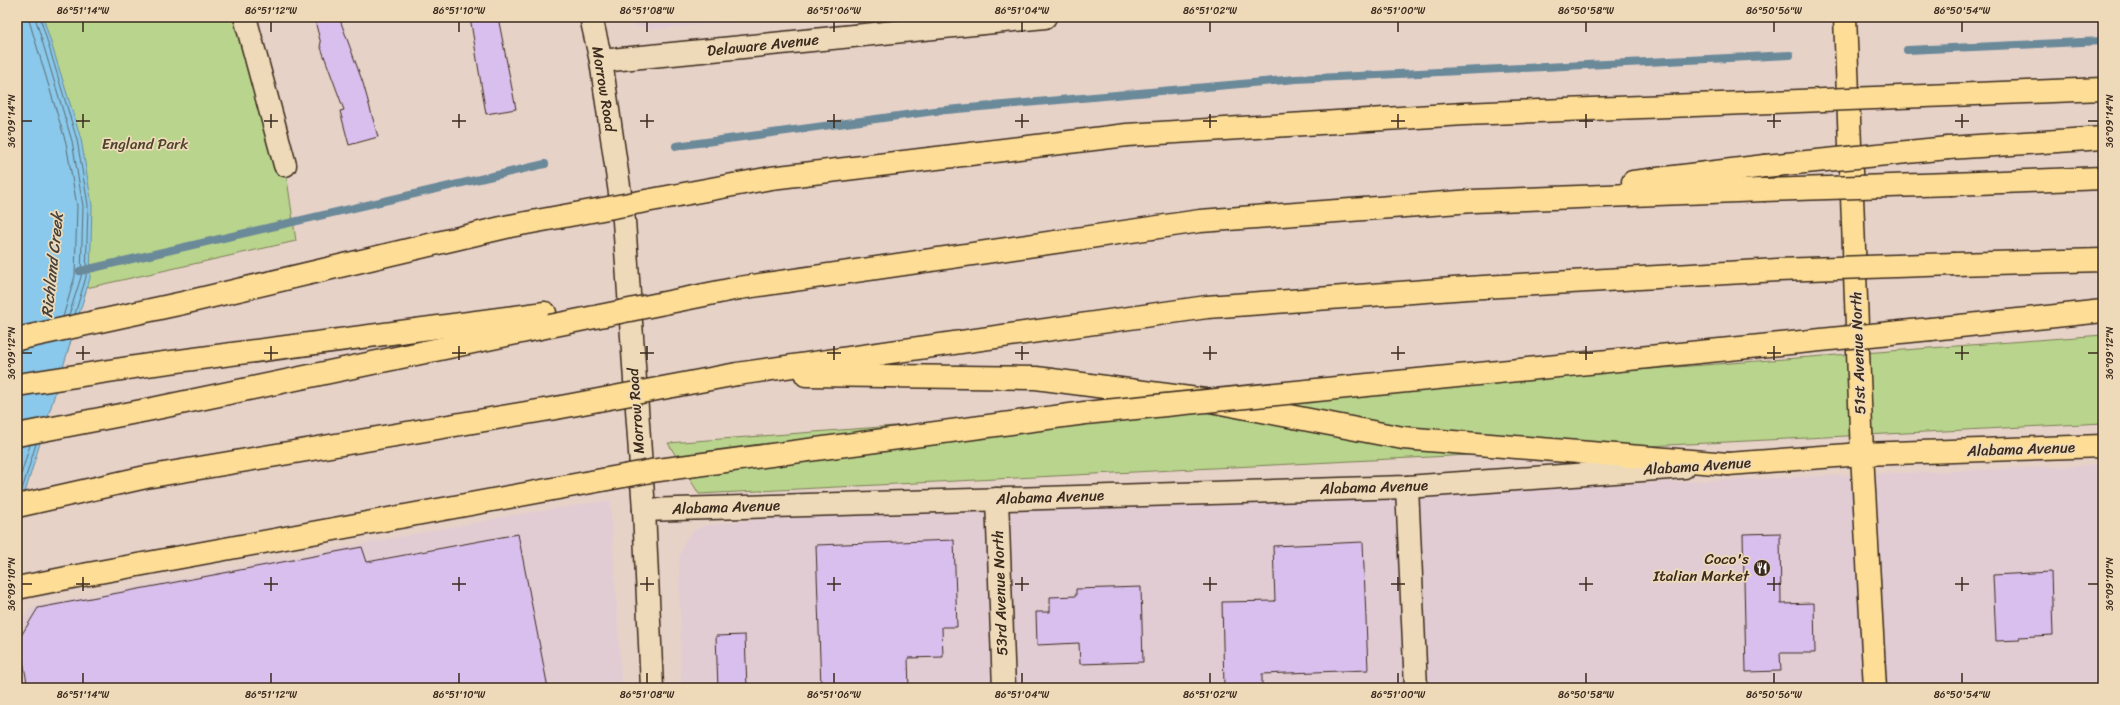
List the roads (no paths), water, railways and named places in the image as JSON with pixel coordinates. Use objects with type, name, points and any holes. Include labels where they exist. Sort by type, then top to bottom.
[{"type":"main road","name":"51st Avenue North","points":[[1845,17],[1862,454],[1875,688]]},
{"type":"main road","points":[[17,339],[183,303],[510,226],[572,214],[771,178],[1127,135],[1464,114],[2103,89]]},
{"type":"main road","points":[[1473,201],[1765,166],[1948,148],[2103,138]]},
{"type":"main road","points":[[17,384],[148,365],[550,319],[739,288],[1200,221],[1473,201],[2103,178]]},
{"type":"main road","points":[[17,506],[146,477],[556,408],[737,374],[1207,307],[1459,289],[1778,270],[2103,260]]},
{"type":"main road","points":[[17,588],[651,471],[1085,413],[2103,311]]},
{"type":"main road","points":[[17,435],[152,409],[550,319]]},
{"type":"main road","points":[[737,374],[1036,378],[1205,400],[1403,438],[1728,464]]},
{"type":"main road","name":"Alabama Avenue","points":[[1728,464],[1862,454],[2103,446]]},
{"type":"street","points":[[245,17],[285,165]]},
{"type":"street","name":"Morrow Road","points":[[590,17],[601,61],[624,220],[644,510],[652,688]]},
{"type":"street","name":"Delaware Avenue","points":[[601,61],[1045,17]]},
{"type":"street","name":"Alabama Avenue","points":[[644,510],[1407,487],[1728,464]]},
{"type":"street","points":[[1407,487],[1416,688]]},
{"type":"street","name":"53rd Avenue North","points":[[997,499],[1004,688]]},
{"type":"water","name":"Richland Creek","points":[[17,17],[43,17],[81,139],[92,205],[90,278],[17,519]]},
{"type":"waterway","points":[[1907,50],[2103,41]]},
{"type":"waterway","points":[[676,146],[935,111],[1296,79],[1790,55]]},
{"type":"waterway","points":[[80,271],[545,164]]},
{"type":"place","name":"Coco's Italian Market","points":[[1762,568]]},
{"type":"park label","name":"England Park","points":[[145,144]]}]
